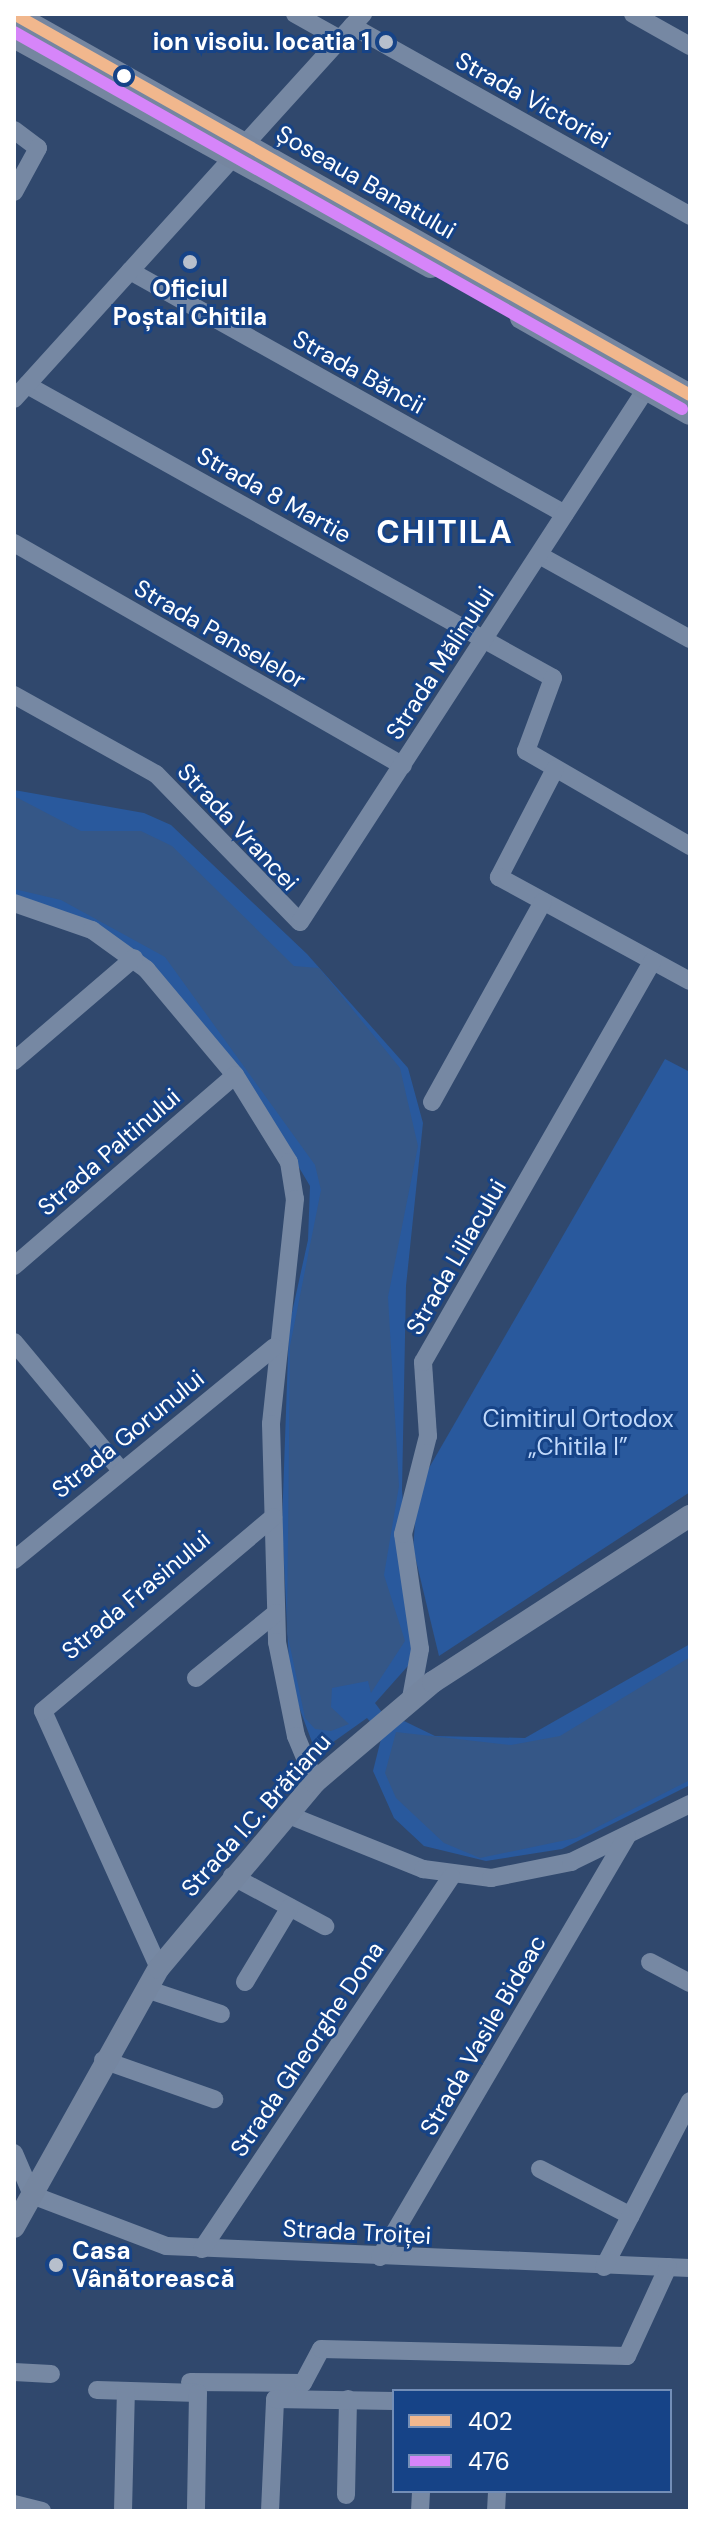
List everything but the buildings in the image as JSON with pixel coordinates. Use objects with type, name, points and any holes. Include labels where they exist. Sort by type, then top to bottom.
[{"type":"main road","name":"Șoseaua Banatului","points":[[14,14],[690,414]]},
{"type":"main road","name":"Șoseaua Banatului","points":[[14,37],[240,150],[690,395]]},
{"type":"main road","name":"Strada I.C. Brătianu","points":[[14,2227],[103,2060],[159,1968],[232,1876],[315,1782],[411,1698],[690,1516]]},
{"type":"street","name":"Strada Victoriei","points":[[295,14],[351,26],[690,216]]},
{"type":"street","points":[[633,14],[690,46]]},
{"type":"street","points":[[14,399],[351,26]]},
{"type":"street","points":[[14,130],[38,148],[14,192]]},
{"type":"street","name":"Strada Băncii","points":[[130,271],[565,514]]},
{"type":"street","name":"Strada 8 Martie","points":[[27,385],[484,639],[556,683],[524,745],[555,769],[690,846]]},
{"type":"street","name":"Strada Mălinului","points":[[300,922],[646,389]]},
{"type":"street","name":"Strada Panselelor","points":[[14,543],[403,766]]},
{"type":"street","points":[[539,555],[690,639]]},
{"type":"street","name":"Strada Vrancei","points":[[14,695],[156,774],[300,922]]},
{"type":"street","points":[[555,769],[499,872],[543,902],[690,981]]},
{"type":"street","points":[[432,1102],[543,902]]},
{"type":"street","points":[[14,903],[92,930],[134,958],[235,1075],[294,1178],[274,1347],[276,1613],[283,1687],[315,1782]]},
{"type":"street","points":[[14,1061],[134,958]]},
{"type":"street","name":"Strada Liliacului","points":[[411,1698],[420,1649],[403,1534],[428,1436],[423,1362],[653,961]]},
{"type":"street","name":"Strada Paltinului","points":[[14,1266],[235,1075]]},
{"type":"street","points":[[14,1342],[120,1469]]},
{"type":"street","name":"Strada Gorunului","points":[[14,1560],[120,1469],[274,1347]]},
{"type":"street","name":"Strada Frasinului","points":[[159,1968],[43,1718],[52,1697],[273,1517]]},
{"type":"street","points":[[196,1678],[276,1613]]},
{"type":"street","points":[[286,1814],[376,1854],[451,1877],[526,1875],[627,1836],[690,1804]]},
{"type":"street","name":"Strada Vasile Bideac","points":[[380,2257],[627,1836]]},
{"type":"street","points":[[232,1876],[325,1926]]},
{"type":"street","name":"Strada Gheorghe Dona","points":[[202,2249],[451,1877]]},
{"type":"street","points":[[245,1982],[290,1907]]},
{"type":"street","points":[[650,1962],[690,1983]]},
{"type":"street","points":[[146,1989],[221,2014]]},
{"type":"street","points":[[103,2060],[214,2099]]},
{"type":"street","points":[[604,2267],[690,2101]]},
{"type":"street","points":[[14,2153],[32,2195]]},
{"type":"street","points":[[540,2169],[631,2216]]},
{"type":"street","name":"Strada Troiței","points":[[32,2195],[133,2236],[202,2249],[690,2268]]},
{"type":"street","points":[[190,2382],[303,2383],[321,2349],[627,2356],[668,2267]]},
{"type":"street","points":[[14,2372],[51,2374]]},
{"type":"street","points":[[97,2390],[198,2393],[196,2511]]},
{"type":"street","points":[[123,2511],[126,2391]]},
{"type":"street","points":[[270,2511],[275,2399],[392,2401]]},
{"type":"street","points":[[346,2495],[348,2399]]},
{"type":"street","points":[[14,2504],[42,2511]]},
{"type":"green space","points":[[14,790],[144,813],[171,825],[307,954],[408,1068],[423,1123],[406,1286],[402,1490],[415,1658],[375,1703],[393,1727],[404,1721],[435,1736],[525,1738],[690,1644],[690,1785],[562,1849],[486,1861],[424,1846],[394,1818],[373,1771],[382,1735],[367,1718],[329,1745],[312,1742],[290,1683],[282,1524],[289,1326],[308,1240],[310,1186],[250,1085],[157,970],[65,913],[14,906]]},
{"type":"green space","name":"Cimitirul Ortodox „Chitila I”","points":[[665,1059],[690,1072],[690,1492],[439,1656],[413,1548],[418,1487]]},
{"type":"shaded area","points":[[14,796],[81,831],[141,831],[172,846],[294,966],[319,968],[400,1068],[418,1146],[388,1297],[399,1486],[384,1575],[405,1641],[371,1693],[368,1681],[332,1688],[331,1707],[349,1724],[331,1731],[315,1729],[305,1718],[287,1632],[290,1346],[321,1190],[315,1165],[165,957],[61,900],[14,889]]},
{"type":"shaded area","points":[[690,1657],[690,1780],[576,1838],[480,1858],[444,1843],[396,1798],[385,1773],[396,1732],[511,1745],[560,1736]]},
{"type":"transit line","name":"402","points":[[14,14],[690,395]]},
{"type":"transit line","name":"476","points":[[14,32],[682,409]]},
{"type":"place","name":"ion visoiu. locatia 1","points":[[386,42]]},
{"type":"place","name":"Oficiul Poștal Chitila","points":[[190,262]]},
{"type":"place","name":"Casa Vânătorească","points":[[56,2265]]},
{"type":"district","name":"CHITILA","points":[[445,532]]}]
